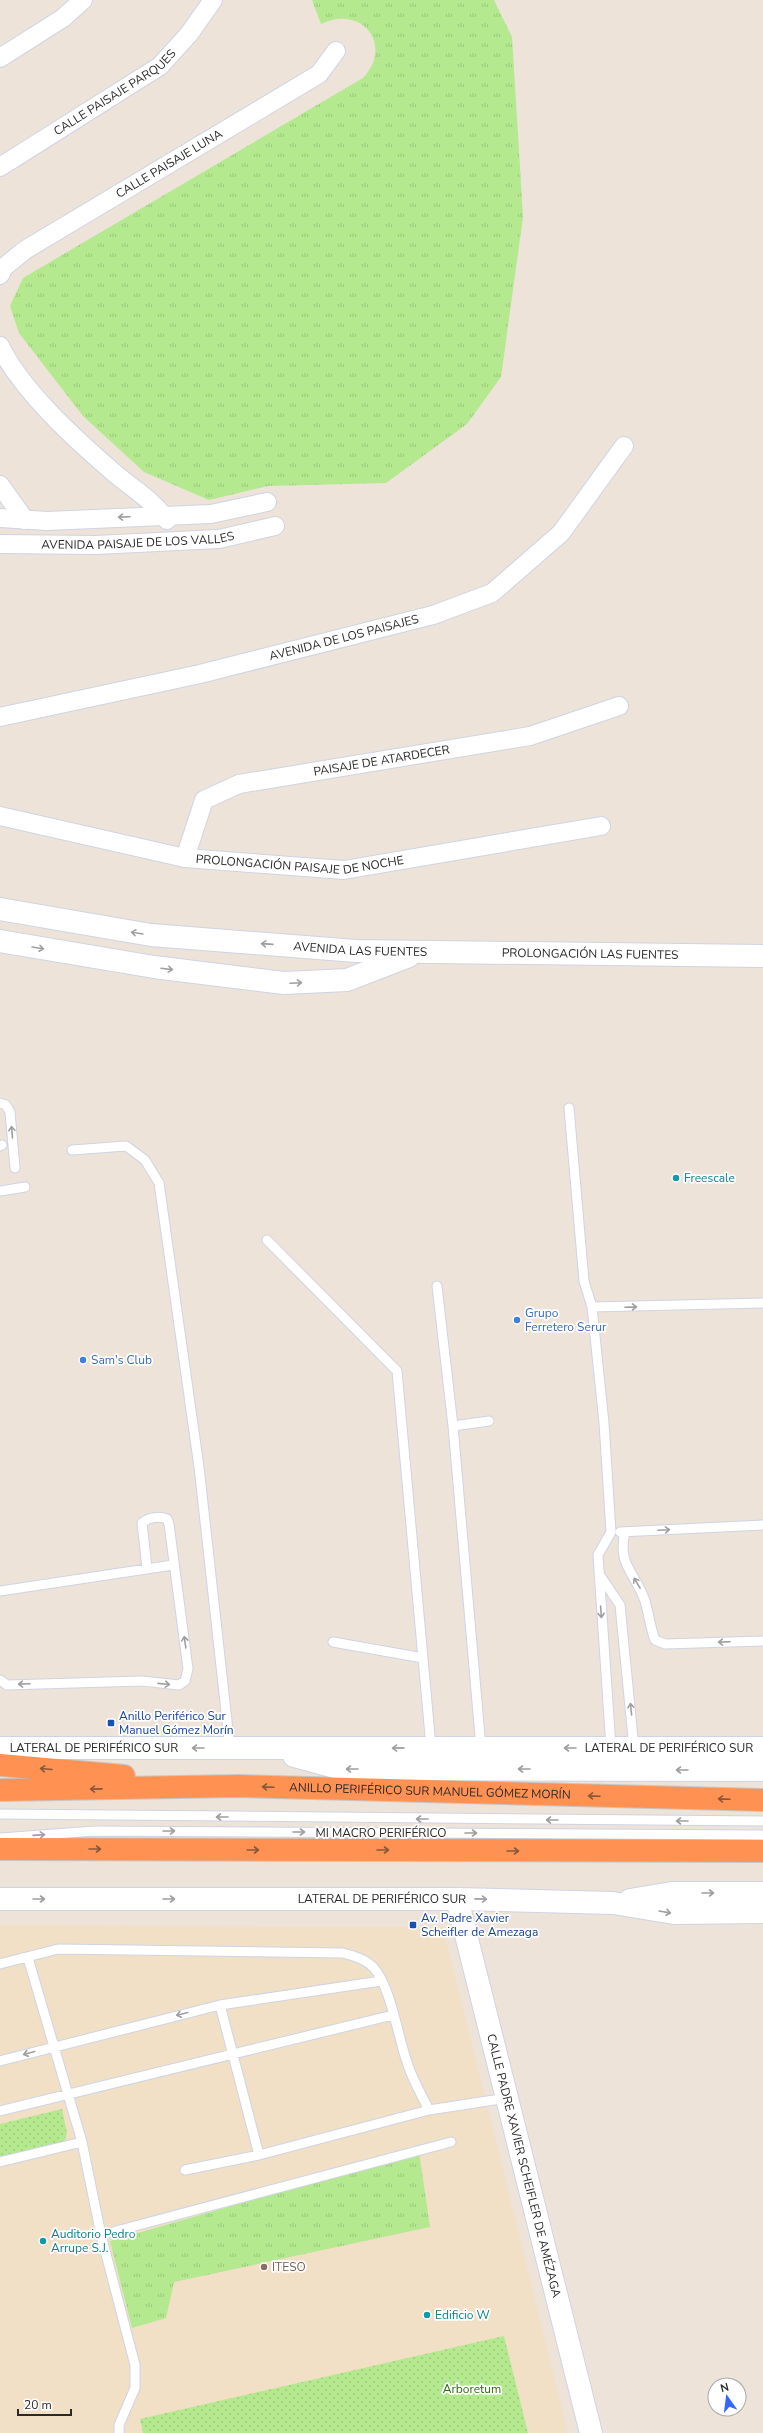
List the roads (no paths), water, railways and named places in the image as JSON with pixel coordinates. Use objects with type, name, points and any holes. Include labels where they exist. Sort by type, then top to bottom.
[{"type":"highway","points":[[0,1765],[238,1786]]},
{"type":"highway","name":"ANILLO PERIFÉRICO SUR MANUEL GÓMEZ MORÍN","points":[[0,1790],[238,1786],[763,1800]]},
{"type":"highway","points":[[0,1849],[763,1851]]},
{"type":"street","points":[[4,52],[63,18],[83,0]]},
{"type":"street","name":"CALLE PAISAJE PARQUES","points":[[0,168],[160,66],[189,34],[213,0]]},
{"type":"street","name":"CALLE PAISAJE LUNA","points":[[0,275],[3,268],[25,250],[319,74],[336,50]]},
{"type":"street","points":[[0,346],[29,390],[77,438],[163,516],[180,541]]},
{"type":"street","name":"AVENIDA DE LOS PAISAJES","points":[[0,717],[200,674],[433,616],[492,593],[561,533],[624,446]]},
{"type":"street","points":[[0,485],[25,520]]},
{"type":"street","name":"AVENIDA PAISAJE DE LOS VALLES","points":[[0,518],[25,520],[211,514],[267,502]]},
{"type":"street","name":"AVENIDA PAISAJE DE LOS VALLES","points":[[0,544],[89,545],[219,540],[275,526]]},
{"type":"street","name":"PAISAJE DE ATARDECER","points":[[186,858],[204,800],[239,784],[530,736],[619,706]]},
{"type":"street","name":"PROLONGACIÓN PAISAJE DE NOCHE","points":[[0,816],[186,858],[344,870],[601,826]]},
{"type":"street","name":"AVENIDA LAS FUENTES","points":[[0,909],[151,935],[356,951],[418,952]]},
{"type":"street","name":"AVENIDA LAS FUENTES","points":[[0,941],[154,967],[284,983],[347,980],[418,952]]},
{"type":"street","name":"PROLONGACIÓN LAS FUENTES","points":[[418,952],[763,956]]},
{"type":"street","name":"LATERAL DE PERIFÉRICO SUR","points":[[0,1748],[763,1748]]},
{"type":"street","points":[[266,1749],[342,1769],[763,1770]]},
{"type":"street","points":[[613,1903],[672,1893],[763,1893]]},
{"type":"street","name":"LATERAL DE PERIFÉRICO SUR","points":[[0,1899],[457,1899],[613,1903],[674,1913],[763,1912]]},
{"type":"street","name":"CALLE PADRE XAVIER SCHEIFLER DE AMÉZAGA","points":[[457,1899],[591,2433]]},
{"type":"lane","points":[[0,1103],[6,1105],[10,1112],[15,1168]]},
{"type":"lane","points":[[569,1108],[584,1281],[592,1307],[604,1423],[611,1532],[598,1555],[598,1573],[611,1748]]},
{"type":"lane","points":[[72,1150],[126,1146],[145,1160],[159,1183],[199,1467],[230,1748]]},
{"type":"lane","points":[[0,1191],[25,1187]]},
{"type":"lane","points":[[267,1240],[397,1371],[431,1747]]},
{"type":"lane","points":[[437,1286],[453,1426],[481,1749]]},
{"type":"lane","points":[[592,1307],[763,1303]]},
{"type":"lane","points":[[453,1426],[489,1421]]},
{"type":"lane","points":[[0,1680],[7,1685],[142,1681],[179,1685],[185,1681],[188,1669],[169,1524],[167,1519],[161,1517],[146,1519],[142,1523],[147,1568]]},
{"type":"lane","points":[[611,1532],[763,1525]]},
{"type":"lane","points":[[625,1532],[621,1546],[622,1555],[628,1569],[639,1586],[655,1640],[664,1644],[763,1641]]},
{"type":"lane","points":[[0,1591],[174,1565]]},
{"type":"lane","points":[[598,1573],[620,1605],[634,1748]]},
{"type":"lane","points":[[333,1642],[423,1658]]},
{"type":"lane","name":"MI MACRO PERIFÉRICO","points":[[0,1814],[763,1821]]},
{"type":"lane","name":"MI MACRO PERIFÉRICO","points":[[0,1838],[95,1831],[763,1835]]},
{"type":"lane","points":[[0,1964],[28,1958],[58,1949],[343,1953],[359,1957],[374,1967],[382,1981],[407,2063],[429,2110]]},
{"type":"lane","points":[[28,1958],[82,2142],[101,2235],[135,2365],[135,2388],[119,2426],[118,2433]]},
{"type":"lane","points":[[0,2061],[220,2005],[382,1981]]},
{"type":"lane","points":[[220,2005],[259,2154]]},
{"type":"lane","points":[[0,2111],[393,2015]]},
{"type":"lane","points":[[186,2170],[259,2154],[429,2110],[507,2098]]},
{"type":"lane","points":[[0,2162],[82,2142]]},
{"type":"lane","points":[[101,2235],[451,2142]]},
{"type":"place","name":"Freescale","points":[[676,1178]]},
{"type":"place","name":"Grupo Ferretero Serur","points":[[517,1320]]},
{"type":"place","name":"Sam's Club","points":[[83,1360]]},
{"type":"place","name":"Anillo Periférico Sur Manuel Gómez Morín","points":[[111,1723]]},
{"type":"place","name":"Av. Padre Xavier Scheifler de Amezaga","points":[[413,1925]]},
{"type":"place","name":"Auditorio Pedro Arrupe S.J.","points":[[43,2241]]},
{"type":"place","name":"ITESO","points":[[264,2267]]},
{"type":"place","name":"Edificio W","points":[[427,2315]]},
{"type":"park label","name":"Arboretum","points":[[472,2389]]}]
